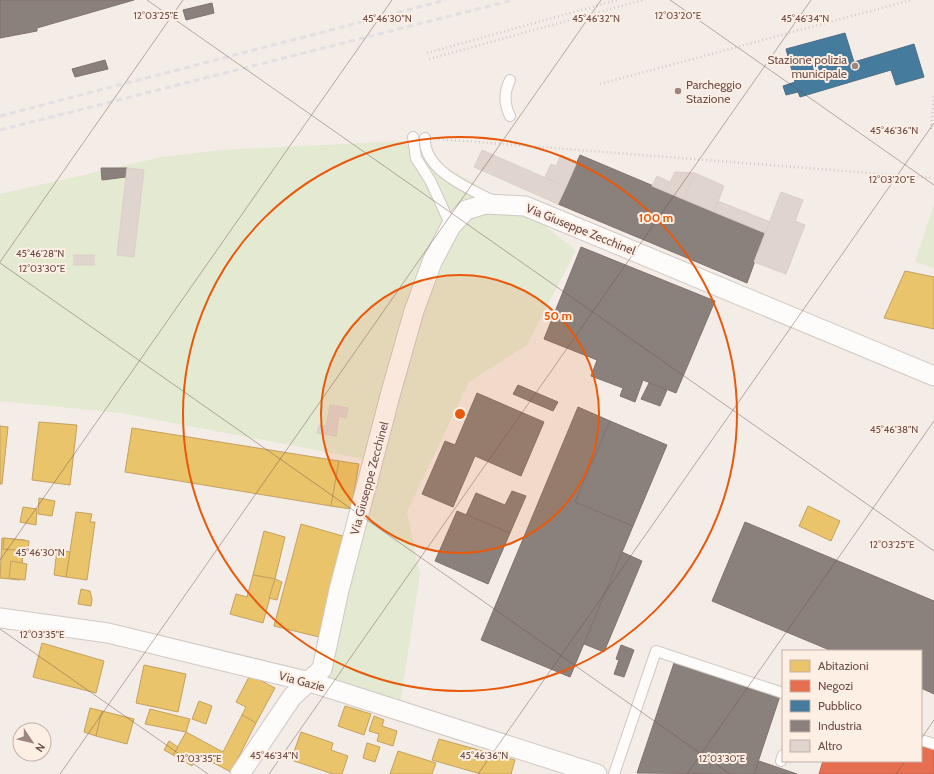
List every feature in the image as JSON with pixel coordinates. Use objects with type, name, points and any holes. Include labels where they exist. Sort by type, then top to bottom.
[{"type":"street","name":"Via Giuseppe Zecchinel","points":[[240,774],[292,697],[310,682],[322,669],[339,590],[414,311],[432,262],[451,226],[466,210],[486,204],[525,206],[934,376]]},
{"type":"street","name":"Via Gazie","points":[[0,618],[108,633],[310,682],[597,774]]},
{"type":"lane","points":[[510,80],[506,87],[504,106],[510,116]]},
{"type":"lane","points":[[413,137],[416,158],[431,182],[451,226]]},
{"type":"lane","points":[[425,138],[424,147],[441,170],[456,182],[499,204]]},
{"type":"lane","points":[[614,774],[656,651],[782,693]]},
{"type":"lane","points":[[922,740],[934,744]]},
{"type":"path","points":[[427,53],[617,0]]},
{"type":"path","points":[[429,59],[642,0]]},
{"type":"path","points":[[600,84],[911,0]]},
{"type":"path","points":[[931,130],[934,95]]},
{"type":"path","points":[[425,138],[934,178]]},
{"type":"green space","points":[[402,141],[544,225],[576,250],[527,345],[469,382],[407,512],[420,574],[400,704],[319,678],[379,462],[121,413],[0,401],[0,194],[162,157],[222,150]]},
{"type":"green space","points":[[934,204],[934,268],[915,262]]},
{"type":"building: Abitazioni","points":[[905,271],[934,277],[934,329],[884,318]]},
{"type":"building: Abitazioni","points":[[39,422],[77,425],[70,485],[32,480]]},
{"type":"building: Abitazioni","points":[[0,426],[8,427],[2,484],[0,484]]},
{"type":"building: Abitazioni","points":[[132,428],[339,461],[331,506],[125,472]]},
{"type":"building: Abitazioni","points":[[339,461],[359,464],[351,509],[331,506]]},
{"type":"building: Abitazioni","points":[[39,498],[55,501],[52,516],[38,514]]},
{"type":"building: Abitazioni","points":[[808,506],[840,521],[831,541],[799,526]]},
{"type":"building: Abitazioni","points":[[23,507],[37,509],[36,525],[20,522]]},
{"type":"building: Abitazioni","points":[[76,512],[92,514],[90,522],[95,522],[87,580],[66,577]]},
{"type":"building: Abitazioni","points":[[301,524],[346,537],[319,637],[274,626]]},
{"type":"building: Abitazioni","points":[[264,531],[285,537],[275,579],[253,575]]},
{"type":"building: Abitazioni","points":[[2,538],[25,540],[20,580],[0,578]]},
{"type":"building: Abitazioni","points":[[4,538],[29,541],[28,551],[3,549]]},
{"type":"building: Abitazioni","points":[[57,550],[70,552],[66,577],[54,575]]},
{"type":"building: Abitazioni","points":[[11,561],[27,564],[25,580],[9,578]]},
{"type":"building: Abitazioni","points":[[253,575],[275,579],[263,623],[230,614],[236,594],[247,597]]},
{"type":"building: Abitazioni","points":[[275,579],[282,582],[277,600],[269,598]]},
{"type":"building: Abitazioni","points":[[81,589],[90,591],[92,599],[91,606],[78,604]]},
{"type":"building: Abitazioni","points":[[42,643],[104,661],[96,693],[33,677]]},
{"type":"building: Abitazioni","points":[[144,665],[186,674],[178,712],[136,703]]},
{"type":"building: Abitazioni","points":[[250,675],[275,688],[256,723],[242,715],[246,707],[236,702]]},
{"type":"building: Abitazioni","points":[[199,701],[212,706],[206,724],[192,719]]},
{"type":"building: Abitazioni","points":[[345,706],[371,714],[364,735],[338,726]]},
{"type":"building: Abitazioni","points":[[90,708],[102,711],[96,736],[84,732]]},
{"type":"building: Abitazioni","points":[[150,709],[190,719],[186,732],[145,724]]},
{"type":"building: Abitazioni","points":[[102,711],[134,719],[127,744],[96,736]]},
{"type":"building: Abitazioni","points":[[242,715],[256,723],[231,772],[198,755],[192,766],[173,755],[186,732],[223,752]]},
{"type":"building: Abitazioni","points":[[374,716],[384,720],[382,726],[397,731],[393,746],[377,741],[379,734],[369,731]]},
{"type":"building: Abitazioni","points":[[301,732],[333,743],[331,750],[348,756],[342,774],[333,774],[291,760]]},
{"type":"building: Abitazioni","points":[[439,739],[515,760],[511,774],[481,774],[432,760]]},
{"type":"building: Abitazioni","points":[[169,741],[178,747],[173,755],[164,750]]},
{"type":"building: Abitazioni","points":[[367,743],[380,747],[375,762],[363,758]]},
{"type":"building: Abitazioni","points":[[398,751],[436,763],[432,774],[390,774]]},
{"type":"building: Negozi","points":[[922,744],[934,749],[934,774],[819,774],[823,762],[922,762]]},
{"type":"building: Pubblico","name":"Stazione polizia municipale","points":[[845,33],[854,62],[914,44],[924,77],[896,85],[891,70],[800,97],[798,92],[786,95],[783,86],[795,82],[786,49]]},
{"type":"building: Industria","points":[[0,0],[134,0],[37,28],[37,31],[0,38]]},
{"type":"building: Industria","points":[[212,3],[214,13],[186,20],[183,10]]},
{"type":"building: Industria","points":[[105,60],[108,69],[75,77],[72,69]]},
{"type":"building: Industria","points":[[580,155],[765,233],[747,283],[558,204]]},
{"type":"building: Industria","points":[[101,168],[127,168],[126,177],[102,180]]},
{"type":"building: Industria","points":[[581,247],[715,301],[676,393],[643,380],[635,402],[620,396],[623,388],[591,376],[597,360],[544,339]]},
{"type":"building: Industria","points":[[649,383],[667,390],[660,406],[641,399]]},
{"type":"building: Industria","points":[[518,385],[558,402],[553,411],[513,394]]},
{"type":"building: Industria","points":[[477,393],[544,422],[521,476],[475,456],[453,507],[422,494],[445,441],[455,445]]},
{"type":"building: Industria","points":[[578,407],[610,421],[575,502],[633,526],[570,677],[481,640]]},
{"type":"building: Industria","points":[[610,421],[667,445],[633,526],[575,502]]},
{"type":"building: Industria","points":[[512,491],[526,496],[510,533],[466,515],[476,493],[505,505]]},
{"type":"building: Industria","points":[[457,511],[510,533],[488,584],[435,561]]},
{"type":"building: Industria","points":[[745,522],[934,601],[934,694],[922,688],[922,650],[830,650],[712,601]]},
{"type":"building: Industria","points":[[622,552],[642,561],[604,652],[584,644]]},
{"type":"building: Industria","points":[[621,645],[634,650],[624,677],[614,674],[619,660],[616,659]]},
{"type":"building: Industria","points":[[675,660],[780,696],[754,774],[637,773]]},
{"type":"building: Industria","points":[[759,761],[797,774],[754,774]]},
{"type":"building: Altro","points":[[482,150],[566,187],[558,204],[474,167]]},
{"type":"building: Altro","points":[[561,155],[577,162],[566,187],[545,177],[551,164],[556,166]]},
{"type":"building: Altro","points":[[127,168],[144,170],[134,257],[117,255]]},
{"type":"building: Altro","points":[[675,172],[695,173],[683,199],[652,186],[657,176],[670,182]]},
{"type":"building: Altro","points":[[695,173],[724,186],[714,212],[683,199]]},
{"type":"building: Altro","points":[[781,192],[803,200],[795,221],[805,225],[786,274],[754,262]]},
{"type":"building: Altro","points":[[718,201],[770,222],[765,233],[714,212]]},
{"type":"building: Altro","points":[[74,255],[94,255],[94,265],[74,265]]},
{"type":"building: Altro","points":[[330,405],[348,408],[346,418],[339,416],[336,436],[317,433],[319,425],[326,426]]},
{"type":"railway","points":[[0,116],[446,0]]},
{"type":"railway","points":[[0,130],[513,0]]},
{"type":"place","name":"Stazione polizia municipale","points":[[855,66]]},
{"type":"place","name":"Parcheggio Stazione","points":[[678,91]]}]
